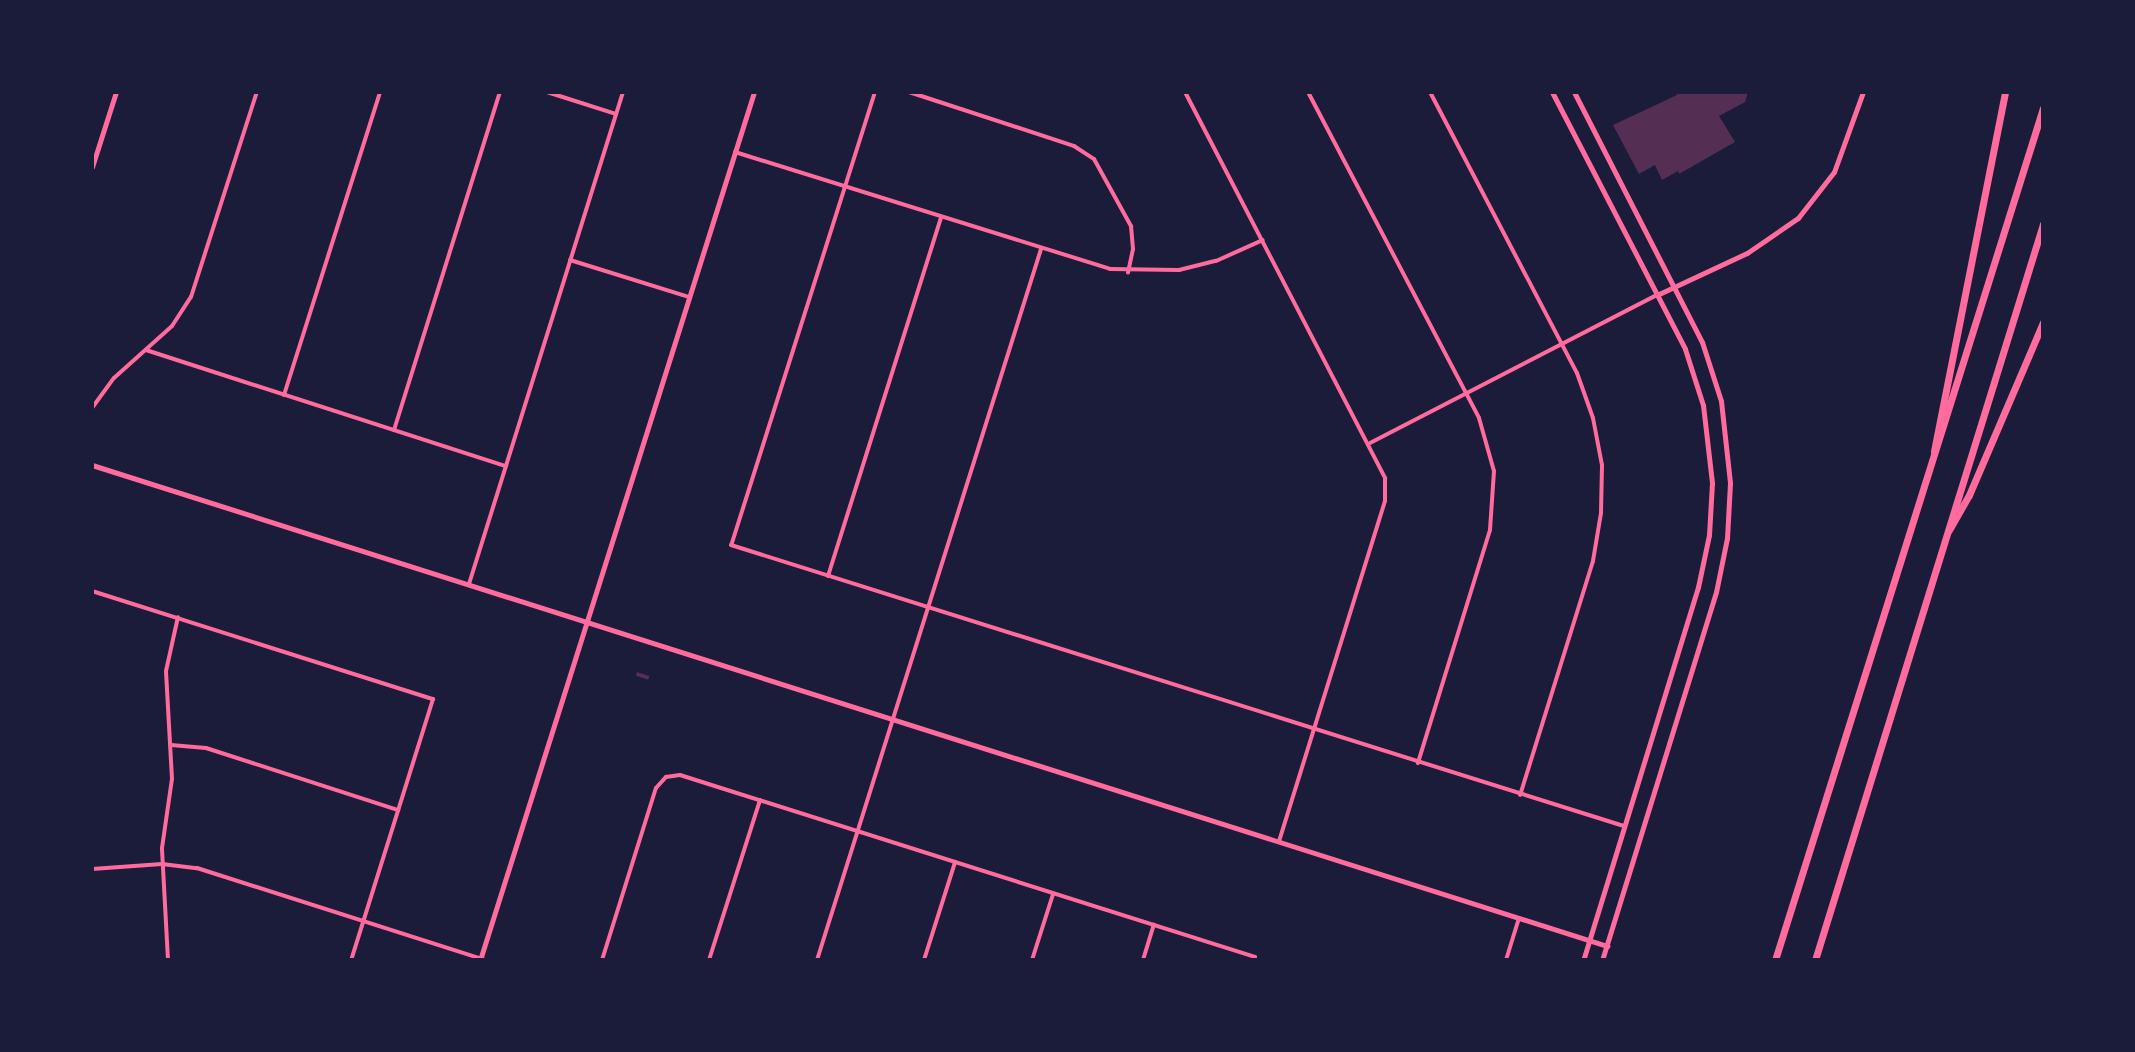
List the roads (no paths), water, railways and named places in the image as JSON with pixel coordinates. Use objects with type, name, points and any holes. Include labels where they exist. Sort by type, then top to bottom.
[{"type":"highway","points":[[1929,481],[1948,368],[2005,92]]},
{"type":"highway","points":[[1775,960],[1929,481],[2043,108]]},
{"type":"highway","points":[[1815,960],[2043,224]]},
{"type":"highway","points":[[1941,546],[1969,495],[2043,322]]},
{"type":"street","points":[[92,167],[116,92]]},
{"type":"street","points":[[92,408],[114,378],[172,326],[191,297],[257,92]]},
{"type":"street","points":[[284,395],[380,92]]},
{"type":"street","points":[[394,430],[500,92]]},
{"type":"street","points":[[547,92],[616,114]]},
{"type":"street","points":[[469,584],[623,92]]},
{"type":"street","points":[[92,869],[162,864],[197,868],[482,959],[754,92]]},
{"type":"street","points":[[875,92],[731,545],[1624,826]]},
{"type":"street","points":[[909,92],[1074,146],[1094,159],[1131,226],[1133,249],[1128,272]]},
{"type":"street","points":[[1308,92],[1466,392],[1491,451],[1493,512],[1418,763]]},
{"type":"street","points":[[1430,92],[1561,342],[1593,418],[1602,465],[1601,513],[1593,561],[1520,795]]},
{"type":"street","points":[[1552,92],[1685,349],[1703,405],[1710,457],[1711,509],[1698,587],[1583,960]]},
{"type":"street","points":[[1574,92],[1702,342],[1721,401],[1730,469],[1727,538],[1716,592],[1602,960]]},
{"type":"street","points":[[1370,443],[1561,342],[1756,248],[1798,218],[1834,172],[1863,92]]},
{"type":"street","points":[[1187,93],[1370,443],[1385,478],[1385,501],[1279,842]]},
{"type":"street","points":[[735,152],[1088,264],[1128,272],[1161,272],[1198,266],[1263,240]]},
{"type":"street","points":[[828,576],[941,217]]},
{"type":"street","points":[[817,960],[1041,249]]},
{"type":"street","points":[[570,260],[689,297]]},
{"type":"street","points":[[146,350],[506,466]]},
{"type":"street","points":[[92,465],[1607,946]]},
{"type":"street","points":[[92,591],[433,699],[351,960]]},
{"type":"street","points":[[168,960],[162,864],[172,779],[166,671],[178,617]]},
{"type":"street","points":[[171,745],[206,748],[398,810]]},
{"type":"street","points":[[602,960],[656,788],[666,777],[680,775],[1254,959]]},
{"type":"street","points":[[709,960],[760,800]]},
{"type":"street","points":[[924,960],[955,862]]},
{"type":"street","points":[[1032,960],[1053,893]]},
{"type":"street","points":[[1506,960],[1519,918]]},
{"type":"street","points":[[1143,960],[1154,925]]}]
